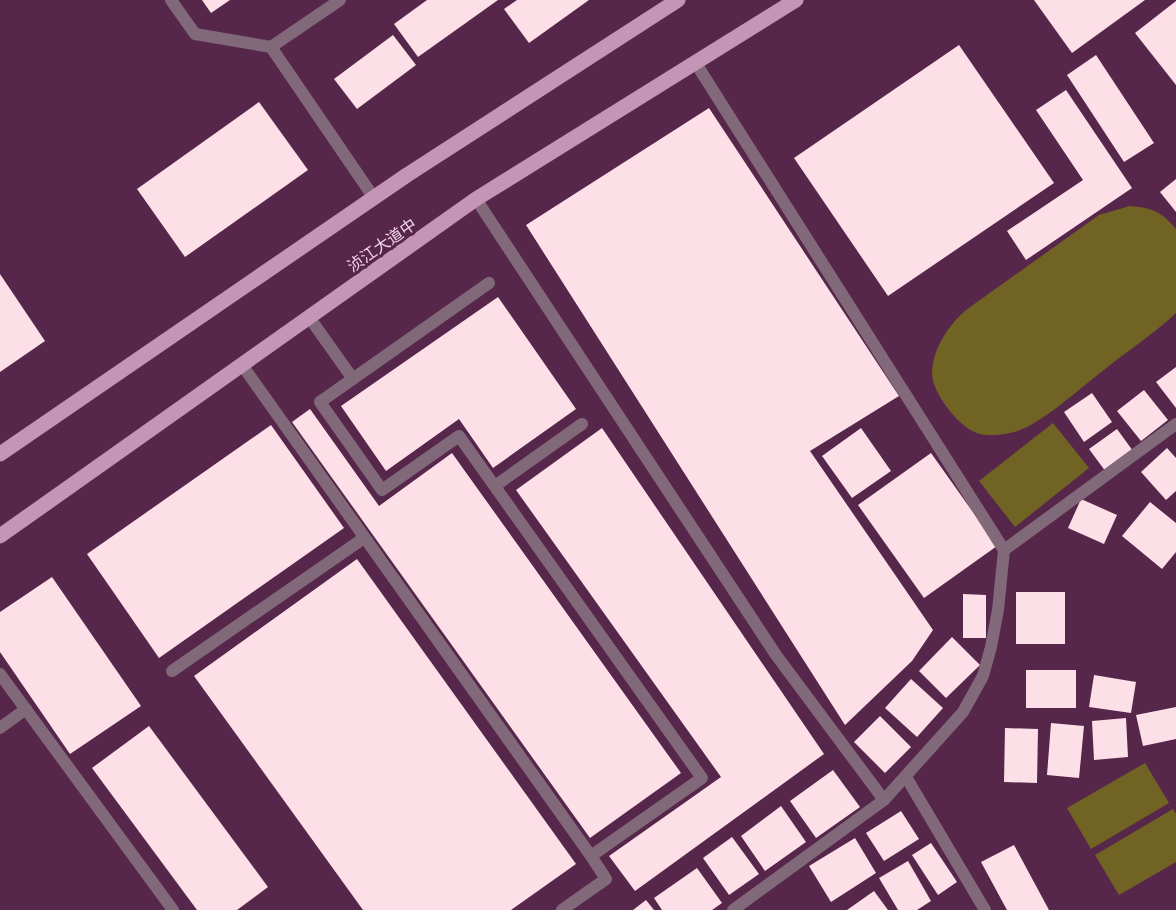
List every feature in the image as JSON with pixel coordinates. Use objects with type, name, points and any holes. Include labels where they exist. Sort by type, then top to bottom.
[{"type":"main road","points":[[0,454],[374,198],[678,0]]},
{"type":"main road","name":"浈江大道中","points":[[0,536],[476,199],[796,0]]},
{"type":"street","points":[[171,0],[195,34],[271,47],[340,0]]},
{"type":"street","points":[[271,47],[374,198]]},
{"type":"street","points":[[695,62],[1004,550],[998,610],[983,676],[963,712],[884,800],[733,910]]},
{"type":"street","points":[[476,199],[776,655],[884,800]]},
{"type":"street","points":[[489,283],[320,402],[382,490],[459,436],[702,778],[591,856]]},
{"type":"street","points":[[309,318],[353,379]]},
{"type":"street","points":[[242,365],[606,879],[562,910]]},
{"type":"street","points":[[495,486],[582,424]]},
{"type":"street","points":[[1004,550],[1176,424]]},
{"type":"street","points":[[172,671],[364,538]]},
{"type":"street","points":[[0,674],[173,910]]},
{"type":"street","points":[[0,728],[26,709]]},
{"type":"street","points":[[906,777],[985,910]]},
{"type":"shaded area","points":[[1130,206],[1156,212],[1166,218],[1176,229],[1176,313],[1036,422],[1014,432],[1000,435],[981,434],[970,430],[955,417],[941,399],[933,381],[933,364],[938,346],[953,323],[966,310],[1099,215]]},
{"type":"shaded area","points":[[1053,423],[1089,468],[1015,527],[979,481]]},
{"type":"shaded area","points":[[1145,763],[1169,803],[1091,849],[1067,808]]},
{"type":"shaded area","points":[[1173,809],[1176,814],[1176,862],[1119,895],[1095,855]]},
{"type":"building","points":[[202,0],[230,0],[211,13]]},
{"type":"building","points":[[427,0],[498,0],[418,57],[394,24]]},
{"type":"building","points":[[517,0],[589,0],[529,43],[504,9]]},
{"type":"building","points":[[1034,0],[1145,0],[1072,53]]},
{"type":"building","points":[[1176,1],[1176,85],[1135,33]]},
{"type":"building","points":[[393,35],[416,65],[357,109],[334,79]]},
{"type":"building","points":[[959,45],[1054,183],[888,296],[794,158]]},
{"type":"building","points":[[1096,55],[1154,143],[1124,162],[1067,75]]},
{"type":"building","points":[[1066,90],[1132,188],[1026,260],[1007,231],[1083,180],[1036,110]]},
{"type":"building","points":[[259,102],[308,170],[185,257],[137,189]]},
{"type":"building","points":[[709,108],[899,396],[810,451],[933,630],[912,661],[845,725],[526,225]]},
{"type":"building","points":[[1176,179],[1176,212],[1160,192]]},
{"type":"building","points":[[0,274],[45,341],[0,372]]},
{"type":"building","points":[[498,297],[576,409],[493,468],[459,419],[386,471],[341,406]]},
{"type":"building","points":[[1176,367],[1176,408],[1156,382]]},
{"type":"building","points":[[1144,390],[1168,420],[1141,441],[1117,411]]},
{"type":"building","points":[[1092,393],[1112,422],[1084,442],[1064,412]]},
{"type":"building","points":[[310,409],[379,506],[452,453],[681,773],[590,838],[292,422]]},
{"type":"building","points":[[271,425],[344,528],[159,658],[87,554]]},
{"type":"building","points":[[602,428],[824,754],[635,891],[609,856],[721,777],[516,490]]},
{"type":"building","points":[[861,428],[891,471],[852,498],[822,456]]},
{"type":"building","points":[[1117,429],[1133,451],[1106,472],[1089,449]]},
{"type":"building","points":[[1167,448],[1176,458],[1176,491],[1166,500],[1141,472]]},
{"type":"building","points":[[931,453],[997,546],[924,598],[858,505]]},
{"type":"building","points":[[1081,499],[1117,515],[1104,544],[1068,528]]},
{"type":"building","points":[[1150,502],[1176,523],[1176,552],[1162,569],[1122,536]]},
{"type":"building","points":[[357,559],[576,864],[511,910],[363,910],[194,676]]},
{"type":"building","points":[[52,577],[141,706],[70,754],[0,652],[0,612]]},
{"type":"building","points":[[1016,592],[1065,592],[1065,644],[1016,644]]},
{"type":"building","points":[[963,594],[986,595],[986,638],[963,638]]},
{"type":"building","points":[[952,637],[980,665],[946,698],[919,671]]},
{"type":"building","points":[[1026,670],[1076,670],[1076,708],[1026,708]]},
{"type":"building","points":[[1094,675],[1136,682],[1131,713],[1089,707]]},
{"type":"building","points":[[911,679],[943,708],[917,737],[885,708]]},
{"type":"building","points":[[1176,707],[1176,739],[1143,746],[1136,715]]},
{"type":"building","points":[[880,716],[911,747],[885,773],[854,742]]},
{"type":"building","points":[[1126,718],[1128,757],[1094,760],[1092,721]]},
{"type":"building","points":[[1051,723],[1084,726],[1079,778],[1047,775]]},
{"type":"building","points":[[149,726],[268,887],[237,910],[197,910],[92,768]]},
{"type":"building","points":[[1005,728],[1038,729],[1037,783],[1004,782]]},
{"type":"building","points":[[833,770],[860,807],[816,838],[790,801]]},
{"type":"building","points":[[781,806],[806,842],[765,871],[741,836]]},
{"type":"building","points":[[901,811],[919,839],[884,861],[866,833]]},
{"type":"building","points":[[732,837],[759,874],[729,895],[703,858]]},
{"type":"building","points":[[855,838],[876,873],[831,902],[809,866]]},
{"type":"building","points":[[931,843],[957,882],[938,895],[912,855]]},
{"type":"building","points":[[1014,845],[1049,910],[1007,910],[981,862]]},
{"type":"building","points":[[908,861],[931,901],[917,910],[898,910],[879,878]]},
{"type":"building","points":[[697,868],[722,903],[712,910],[662,910],[654,898]]},
{"type":"building","points":[[874,891],[888,910],[847,910]]},
{"type":"building","points":[[646,900],[654,910],[633,910]]}]
